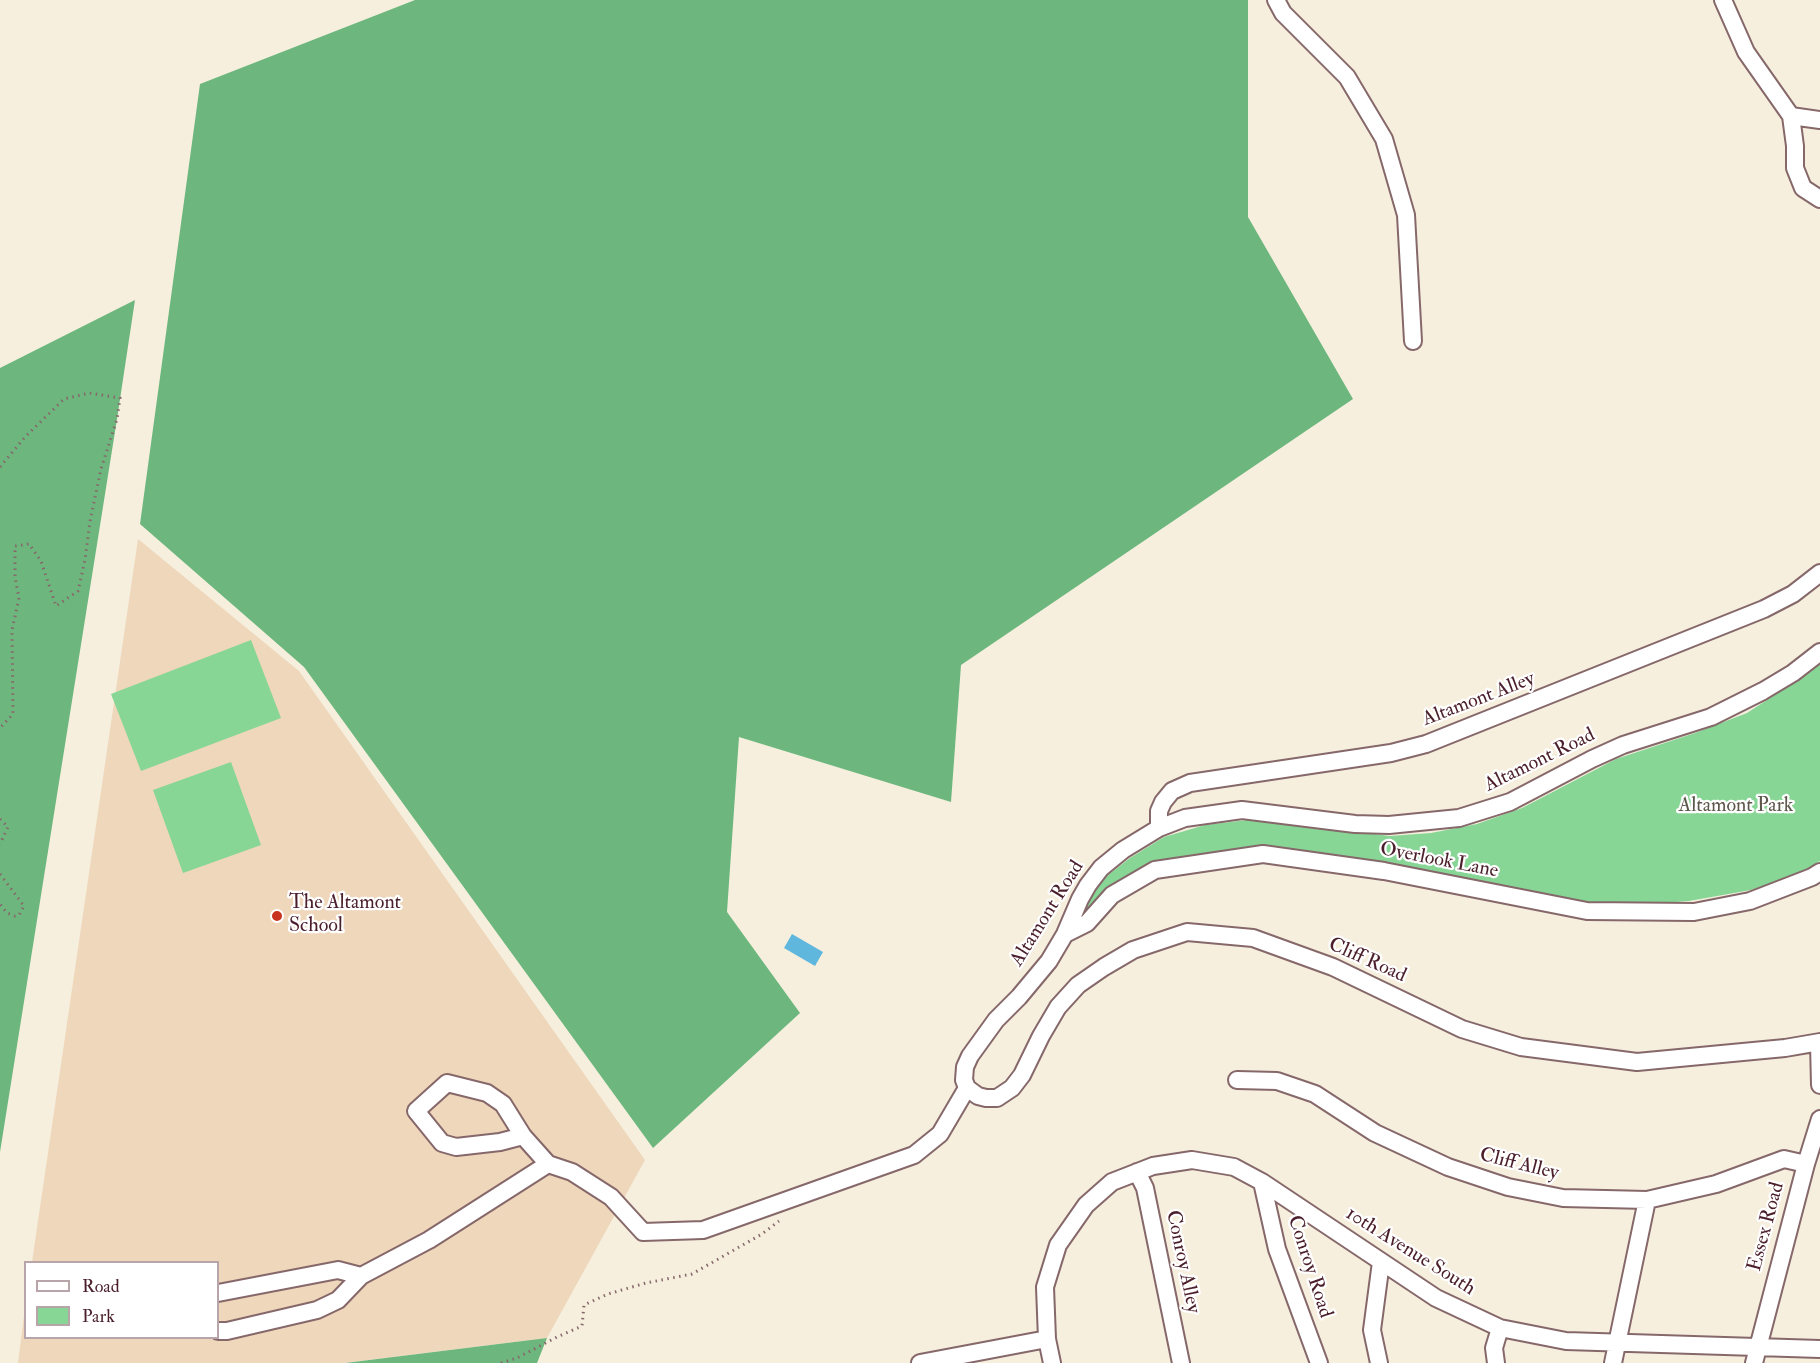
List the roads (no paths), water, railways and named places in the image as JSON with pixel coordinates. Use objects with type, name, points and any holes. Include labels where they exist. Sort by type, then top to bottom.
[{"type":"street","points":[[1276,0],[1283,13],[1347,77],[1384,139],[1406,215],[1413,341]]},
{"type":"street","points":[[1723,0],[1746,52],[1791,116],[1795,168],[1803,188],[1820,199]]},
{"type":"street","points":[[1791,116],[1820,120]]},
{"type":"street","name":"Altamont Alley","points":[[1159,828],[1163,802],[1172,791],[1190,783],[1391,753],[1426,744],[1764,609],[1793,594],[1820,573]]},
{"type":"street","name":"Altamont Road","points":[[548,1164],[572,1172],[611,1197],[643,1232],[703,1230],[914,1155],[940,1134],[967,1088],[964,1080],[965,1067],[970,1056],[996,1020],[1049,961],[1065,934],[1088,885],[1101,868],[1123,850],[1159,828],[1185,818],[1242,810],[1355,824],[1389,825],[1459,818],[1510,802],[1623,745],[1712,717],[1793,673],[1820,652]]},
{"type":"street","name":"Overlook Lane","points":[[1065,934],[1087,923],[1112,895],[1155,870],[1263,854],[1383,871],[1587,911],[1694,912],[1750,901],[1820,872]]},
{"type":"street","name":"Cliff Road","points":[[967,1088],[978,1096],[996,1098],[1012,1088],[1022,1075],[1058,1007],[1078,985],[1133,950],[1187,932],[1253,938],[1333,967],[1462,1029],[1521,1047],[1637,1062],[1785,1048],[1819,1042]]},
{"type":"street","points":[[1819,1042],[1820,1084]]},
{"type":"street","name":"Cliff Alley","points":[[1237,1080],[1277,1081],[1314,1094],[1375,1133],[1448,1167],[1508,1187],[1563,1198],[1647,1200],[1716,1184],[1784,1159],[1806,1164]]},
{"type":"street","points":[[219,1331],[317,1310],[338,1300],[362,1276],[429,1240],[548,1164],[523,1136],[503,1104],[487,1093],[447,1083],[416,1111],[442,1143],[456,1147],[500,1142],[523,1136]]},
{"type":"street","name":"Essex Road","points":[[1756,1355],[1820,1119]]},
{"type":"street","name":"10th Avenue South","points":[[1052,1363],[1047,1339],[1046,1287],[1058,1245],[1086,1205],[1112,1182],[1153,1166],[1192,1160],[1234,1167],[1262,1182],[1436,1299],[1500,1328],[1566,1341],[1618,1342],[1756,1355],[1820,1349]]},
{"type":"street","name":"Conroy Alley","points":[[1137,1172],[1145,1188],[1181,1363]]},
{"type":"street","name":"Conroy Road","points":[[1262,1182],[1277,1249],[1319,1363]]},
{"type":"street","points":[[1613,1363],[1647,1200]]},
{"type":"street","points":[[1379,1363],[1372,1330],[1382,1262]]},
{"type":"street","points":[[219,1293],[338,1270],[362,1276]]},
{"type":"street","points":[[1496,1363],[1494,1348],[1500,1328]]},
{"type":"street","points":[[920,1363],[1047,1339]]},
{"type":"water","points":[[792,934],[823,952],[815,966],[784,948]]},
{"type":"place","name":"The Altamont School","points":[[277,916]]},
{"type":"park label","name":"Altamont Park","points":[[1736,807]]}]
